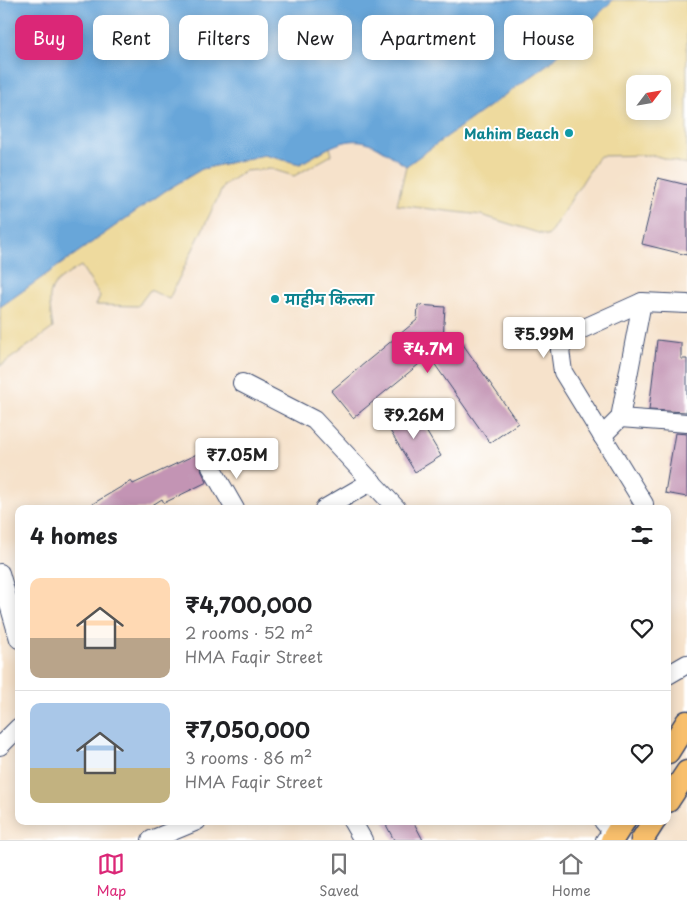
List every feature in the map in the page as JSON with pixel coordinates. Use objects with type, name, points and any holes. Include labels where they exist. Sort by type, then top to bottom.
[{"type":"main road","points":[[671,747],[687,722]]},
{"type":"main road","points":[[671,796],[687,772]]},
{"type":"main road","points":[[642,840],[651,825]]},
{"type":"street","points":[[644,504],[563,372],[560,350],[567,338],[580,330],[642,302],[687,304]]},
{"type":"street","points":[[602,436],[620,418],[642,302]]},
{"type":"street","points":[[242,383],[314,420],[393,505]]},
{"type":"street","points":[[620,418],[687,423]]},
{"type":"street","points":[[211,468],[233,505]]},
{"type":"street","points":[[331,505],[372,481]]},
{"type":"street","points":[[0,577],[15,626]]},
{"type":"street","points":[[671,673],[687,664]]},
{"type":"street","points":[[0,746],[15,731]]},
{"type":"street","points":[[151,840],[187,825]]},
{"type":"street","points":[[354,825],[363,840]]},
{"type":"sand","name":"Mahim Beach","points":[[613,0],[687,0],[687,165],[653,155],[599,156],[548,236],[481,215],[397,205],[406,166],[553,60],[593,60],[593,20]]},
{"type":"sand","points":[[330,147],[332,155],[294,176],[271,169],[245,171],[224,185],[169,299],[150,290],[138,306],[96,305],[100,296],[81,266],[70,273],[55,284],[50,296],[53,328],[0,366],[0,307],[165,191],[202,169],[264,155],[300,164]]},
{"type":"water","points":[[0,0],[613,0],[593,20],[593,15],[504,15],[504,60],[553,60],[406,166],[374,145],[360,141],[351,141],[324,150],[300,164],[264,155],[202,169],[165,191],[0,307]]},
{"type":"building","points":[[658,178],[687,185],[687,255],[642,244]]},
{"type":"building","points":[[418,305],[445,307],[442,357],[462,343],[518,423],[490,443],[429,356],[353,418],[331,391],[417,320]]},
{"type":"building","points":[[657,340],[681,343],[681,359],[687,359],[687,412],[649,410]]},
{"type":"building","points":[[413,409],[441,456],[415,472],[386,424]]},
{"type":"building","points":[[675,433],[687,434],[687,497],[665,493]]},
{"type":"building","points":[[197,454],[207,482],[164,503],[162,499],[152,505],[91,505],[131,481],[133,484]]},
{"type":"building","points":[[386,825],[415,825],[423,840],[394,840]]},
{"type":"place","name":"Mahim Beach","points":[[569,133]]},
{"type":"place","name":"माहीम किल्ला","points":[[275,299]]}]
